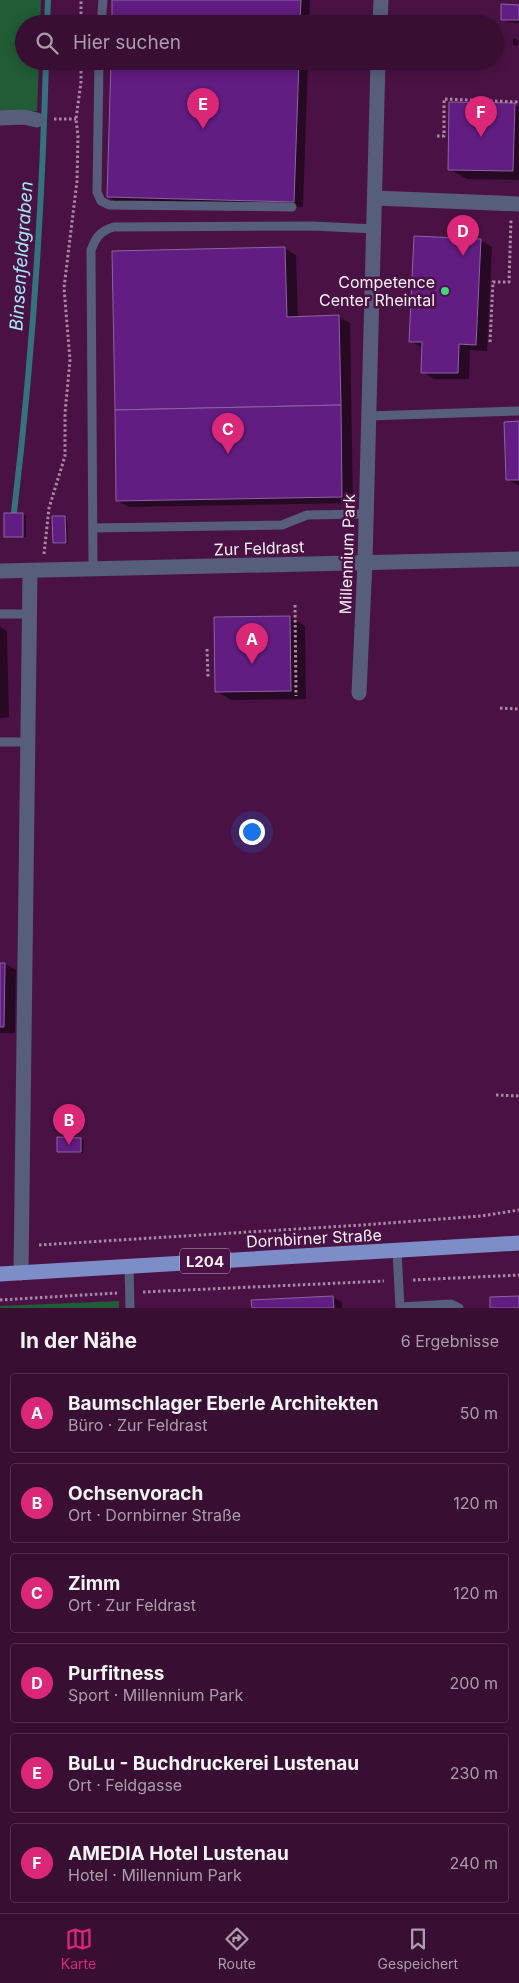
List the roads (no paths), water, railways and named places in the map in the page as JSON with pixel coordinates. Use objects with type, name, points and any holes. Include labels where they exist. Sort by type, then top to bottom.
[{"type":"main road","name":"Dornbirner Straße","points":[[0,1274],[519,1243]]},
{"type":"street","points":[[380,0],[380,15]]},
{"type":"street","name":"Millennium Park","points":[[360,693],[375,229],[378,70]]},
{"type":"street","points":[[0,118],[24,117],[37,120]]},
{"type":"street","points":[[375,198],[515,204]]},
{"type":"street","name":"Zur Feldrast","points":[[0,571],[30,572],[519,559]]},
{"type":"street","points":[[22,1273],[30,572]]},
{"type":"lane","points":[[102,15],[103,0]]},
{"type":"lane","points":[[100,70],[97,192],[101,201],[109,205],[292,208]]},
{"type":"lane","points":[[93,570],[91,250],[95,238],[103,231],[114,227],[312,226],[375,229]]},
{"type":"lane","points":[[368,416],[519,411]]},
{"type":"lane","points":[[93,528],[282,524],[314,514],[366,514]]},
{"type":"lane","points":[[0,614],[30,614]]},
{"type":"lane","points":[[0,742],[28,742]]},
{"type":"lane","points":[[397,1251],[400,1308],[451,1304],[459,1308]]},
{"type":"lane","points":[[129,1265],[130,1308]]},
{"type":"waterway","name":"Binsenfeldgraben","points":[[47,15],[48,0]]},
{"type":"waterway","name":"Binsenfeldgraben","points":[[14,512],[26,400],[35,287],[46,70]]},
{"type":"place","name":"BuLu - Buchdruckerei Lustenau","points":[[203,129]]},
{"type":"place","name":"AMEDIA Hotel Lustenau","points":[[481,137]]},
{"type":"place","name":"Purfitness","points":[[463,256]]},
{"type":"place","name":"Competence Center Rheintal","points":[[445,291]]},
{"type":"place","name":"Zimm","points":[[228,454]]},
{"type":"place","name":"Baumschlager Eberle Architekten","points":[[252,664]]},
{"type":"place","name":"Ochsenvorach","points":[[69,1145]]}]
